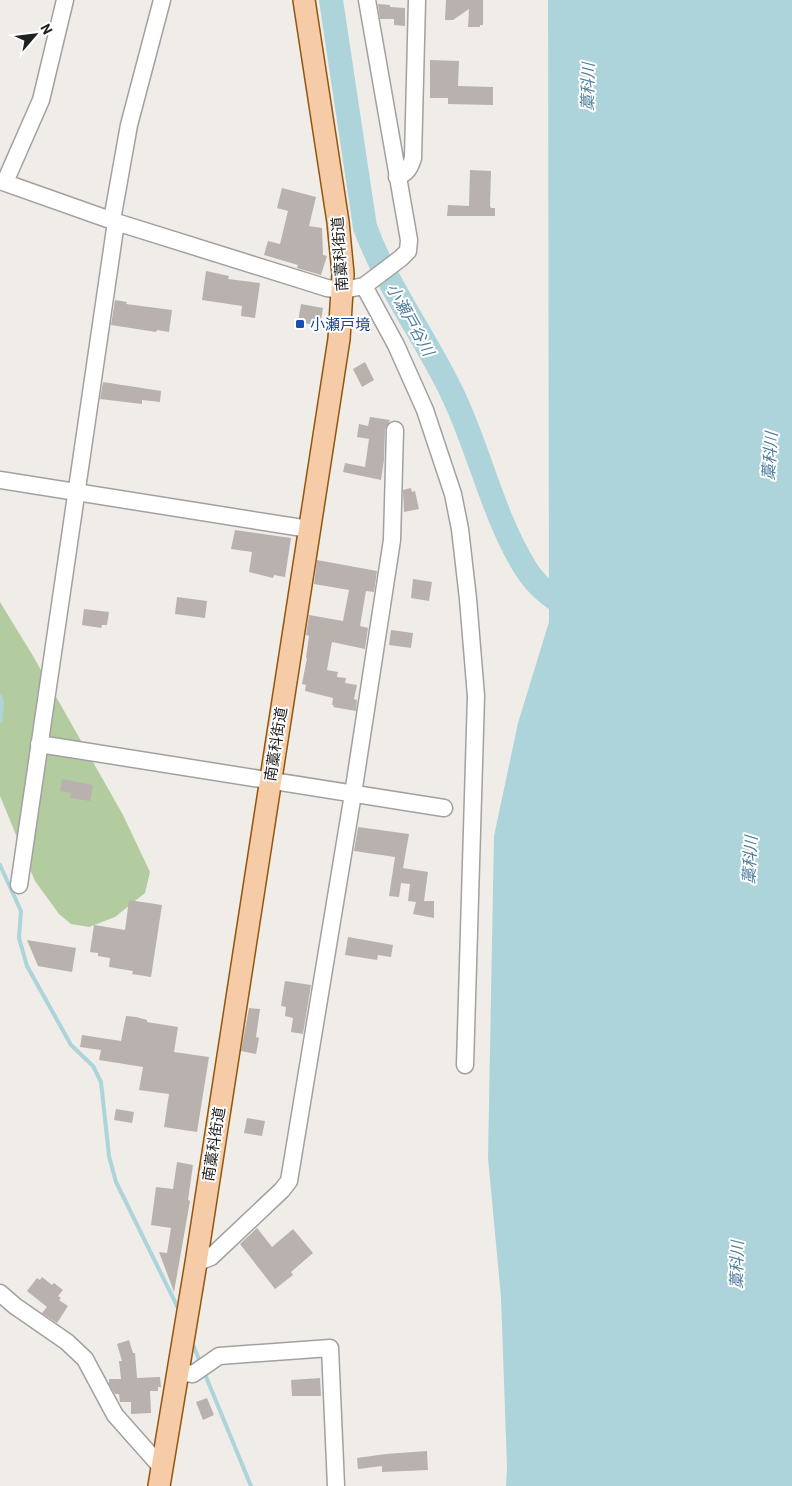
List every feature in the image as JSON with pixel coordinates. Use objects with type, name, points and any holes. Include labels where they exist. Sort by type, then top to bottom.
[{"type":"main road","name":"南藁科街道","points":[[161,1477],[196,1263],[339,339],[343,274],[338,222],[304,0]]},
{"type":"street","points":[[65,0],[41,100],[2,181],[114,221],[327,288],[343,290],[364,286],[401,258],[408,251],[409,240],[367,0]]},
{"type":"street","points":[[19,885],[129,125],[162,0]]},
{"type":"street","points":[[397,178],[410,168],[413,158],[418,0]]},
{"type":"street","points":[[364,286],[396,346],[425,410],[453,494],[460,529],[476,696],[465,1065]]},
{"type":"street","points":[[196,1263],[211,1257],[282,1190],[289,1181],[392,540],[395,430]]},
{"type":"street","points":[[0,480],[309,529]]},
{"type":"street","points":[[39,744],[444,808]]},
{"type":"street","points":[[0,1293],[15,1306],[67,1342],[85,1359],[115,1415],[161,1477]]},
{"type":"street","points":[[177,1372],[193,1374],[218,1356],[330,1348],[336,1486]]},
{"type":"green space","points":[[0,602],[33,656],[123,815],[150,872],[145,893],[115,917],[89,927],[71,924],[59,914],[35,881],[0,796]]},
{"type":"water","name":"藁科川","points":[[548,0],[792,0],[792,1486],[506,1486],[507,1467],[501,1297],[488,1158],[494,836],[518,723],[549,622]]},
{"type":"building","points":[[446,0],[483,0],[483,25],[480,25],[480,27],[468,27],[469,9],[453,20],[445,20]]},
{"type":"building","points":[[378,4],[405,8],[405,26],[394,25],[394,19],[380,19]]},
{"type":"building","points":[[430,60],[459,61],[458,86],[493,87],[493,105],[448,104],[448,98],[430,98]]},
{"type":"building","points":[[470,170],[491,171],[490,206],[495,208],[495,216],[447,216],[448,205],[469,206]]},
{"type":"building","points":[[282,188],[316,197],[309,226],[322,228],[323,255],[327,256],[321,275],[297,268],[298,265],[264,255],[268,241],[280,244],[288,211],[277,208]]},
{"type":"building","points":[[206,271],[229,276],[228,279],[260,283],[255,318],[241,316],[242,306],[202,300]]},
{"type":"building","points":[[115,300],[127,302],[126,304],[172,310],[169,332],[157,330],[156,332],[111,325]]},
{"type":"building","points":[[301,304],[323,308],[320,326],[298,322]]},
{"type":"building","points":[[365,362],[374,380],[362,387],[353,369]]},
{"type":"building","points":[[103,382],[161,391],[160,402],[142,400],[142,404],[100,399]]},
{"type":"building","points":[[370,417],[390,420],[385,430],[381,480],[343,472],[345,463],[365,467],[369,439],[357,437],[359,424],[368,426]]},
{"type":"building","points":[[411,488],[412,492],[415,491],[419,509],[404,512],[403,490]]},
{"type":"building","points":[[235,530],[291,538],[285,577],[274,575],[273,578],[249,572],[252,552],[231,549]]},
{"type":"building","points":[[317,560],[377,571],[374,592],[366,591],[360,626],[368,628],[365,649],[332,642],[327,670],[338,672],[337,677],[346,678],[345,683],[357,685],[354,699],[357,700],[356,711],[333,707],[333,698],[305,691],[306,685],[302,684],[307,658],[309,636],[306,635],[309,615],[343,621],[349,590],[314,584]]},
{"type":"building","points":[[413,579],[432,582],[429,601],[411,598]]},
{"type":"building","points":[[177,597],[207,601],[205,618],[175,614]]},
{"type":"building","points":[[84,609],[109,612],[107,625],[102,625],[101,628],[82,625]]},
{"type":"building","points":[[391,630],[413,633],[411,648],[389,645]]},
{"type":"building","points":[[62,779],[93,785],[90,801],[70,798],[71,793],[60,791]]},
{"type":"building","points":[[358,827],[409,834],[403,868],[428,872],[424,901],[434,901],[434,918],[413,914],[416,902],[408,901],[410,884],[401,883],[399,897],[389,896],[395,857],[354,851]]},
{"type":"building","points":[[129,900],[162,905],[151,977],[132,974],[133,971],[109,967],[110,958],[98,956],[98,953],[90,952],[94,925],[125,930]]},
{"type":"building","points":[[348,937],[393,945],[391,957],[378,955],[377,960],[345,955]]},
{"type":"building","points":[[27,940],[76,948],[72,972],[38,966]]},
{"type":"building","points":[[285,981],[311,985],[303,1034],[291,1032],[293,1018],[285,1016],[286,1007],[281,1006]]},
{"type":"building","points":[[249,1008],[260,1009],[256,1037],[259,1038],[256,1054],[241,1051]]},
{"type":"building","points":[[126,1016],[147,1020],[147,1022],[178,1027],[174,1052],[209,1057],[197,1132],[164,1127],[169,1094],[139,1090],[143,1067],[99,1060],[101,1050],[80,1047],[82,1035],[121,1041]]},
{"type":"building","points":[[116,1109],[134,1112],[132,1123],[114,1120]]},
{"type":"building","points":[[247,1118],[265,1121],[262,1136],[244,1133]]},
{"type":"building","points":[[177,1162],[193,1165],[188,1200],[190,1201],[174,1292],[159,1252],[167,1253],[171,1228],[151,1225],[156,1187],[173,1189]]},
{"type":"building","points":[[257,1228],[272,1247],[293,1229],[313,1253],[291,1272],[293,1275],[275,1289],[240,1244]]},
{"type":"building","points":[[42,1277],[52,1285],[54,1283],[63,1290],[58,1296],[61,1298],[59,1300],[68,1306],[57,1323],[42,1313],[47,1307],[27,1291],[37,1278],[40,1280]]},
{"type":"building","points":[[129,1340],[133,1353],[135,1353],[137,1378],[160,1377],[161,1387],[158,1387],[158,1391],[150,1391],[151,1413],[131,1414],[131,1402],[120,1402],[119,1394],[115,1394],[109,1384],[109,1379],[121,1379],[119,1361],[122,1361],[117,1344]]},
{"type":"building","points":[[320,1378],[321,1396],[292,1396],[291,1380]]},
{"type":"building","points":[[207,1398],[214,1415],[203,1420],[196,1402]]},
{"type":"building","points":[[427,1451],[428,1470],[382,1472],[382,1466],[358,1469],[357,1458]]},
{"type":"waterway","name":"小瀬戸谷川","points":[[331,0],[365,227],[384,271],[453,395],[514,549],[539,586],[568,607]]},
{"type":"waterway","points":[[0,696],[2,703],[0,721]]},
{"type":"waterway","points":[[0,865],[21,911],[19,938],[27,966],[71,1045],[93,1066],[101,1082],[109,1156],[116,1182],[178,1308]]},
{"type":"waterway","points":[[194,1347],[200,1362]]},
{"type":"waterway","points":[[204,1372],[251,1486]]},
{"type":"place","name":"小瀬戸境","points":[[300,324]]}]
